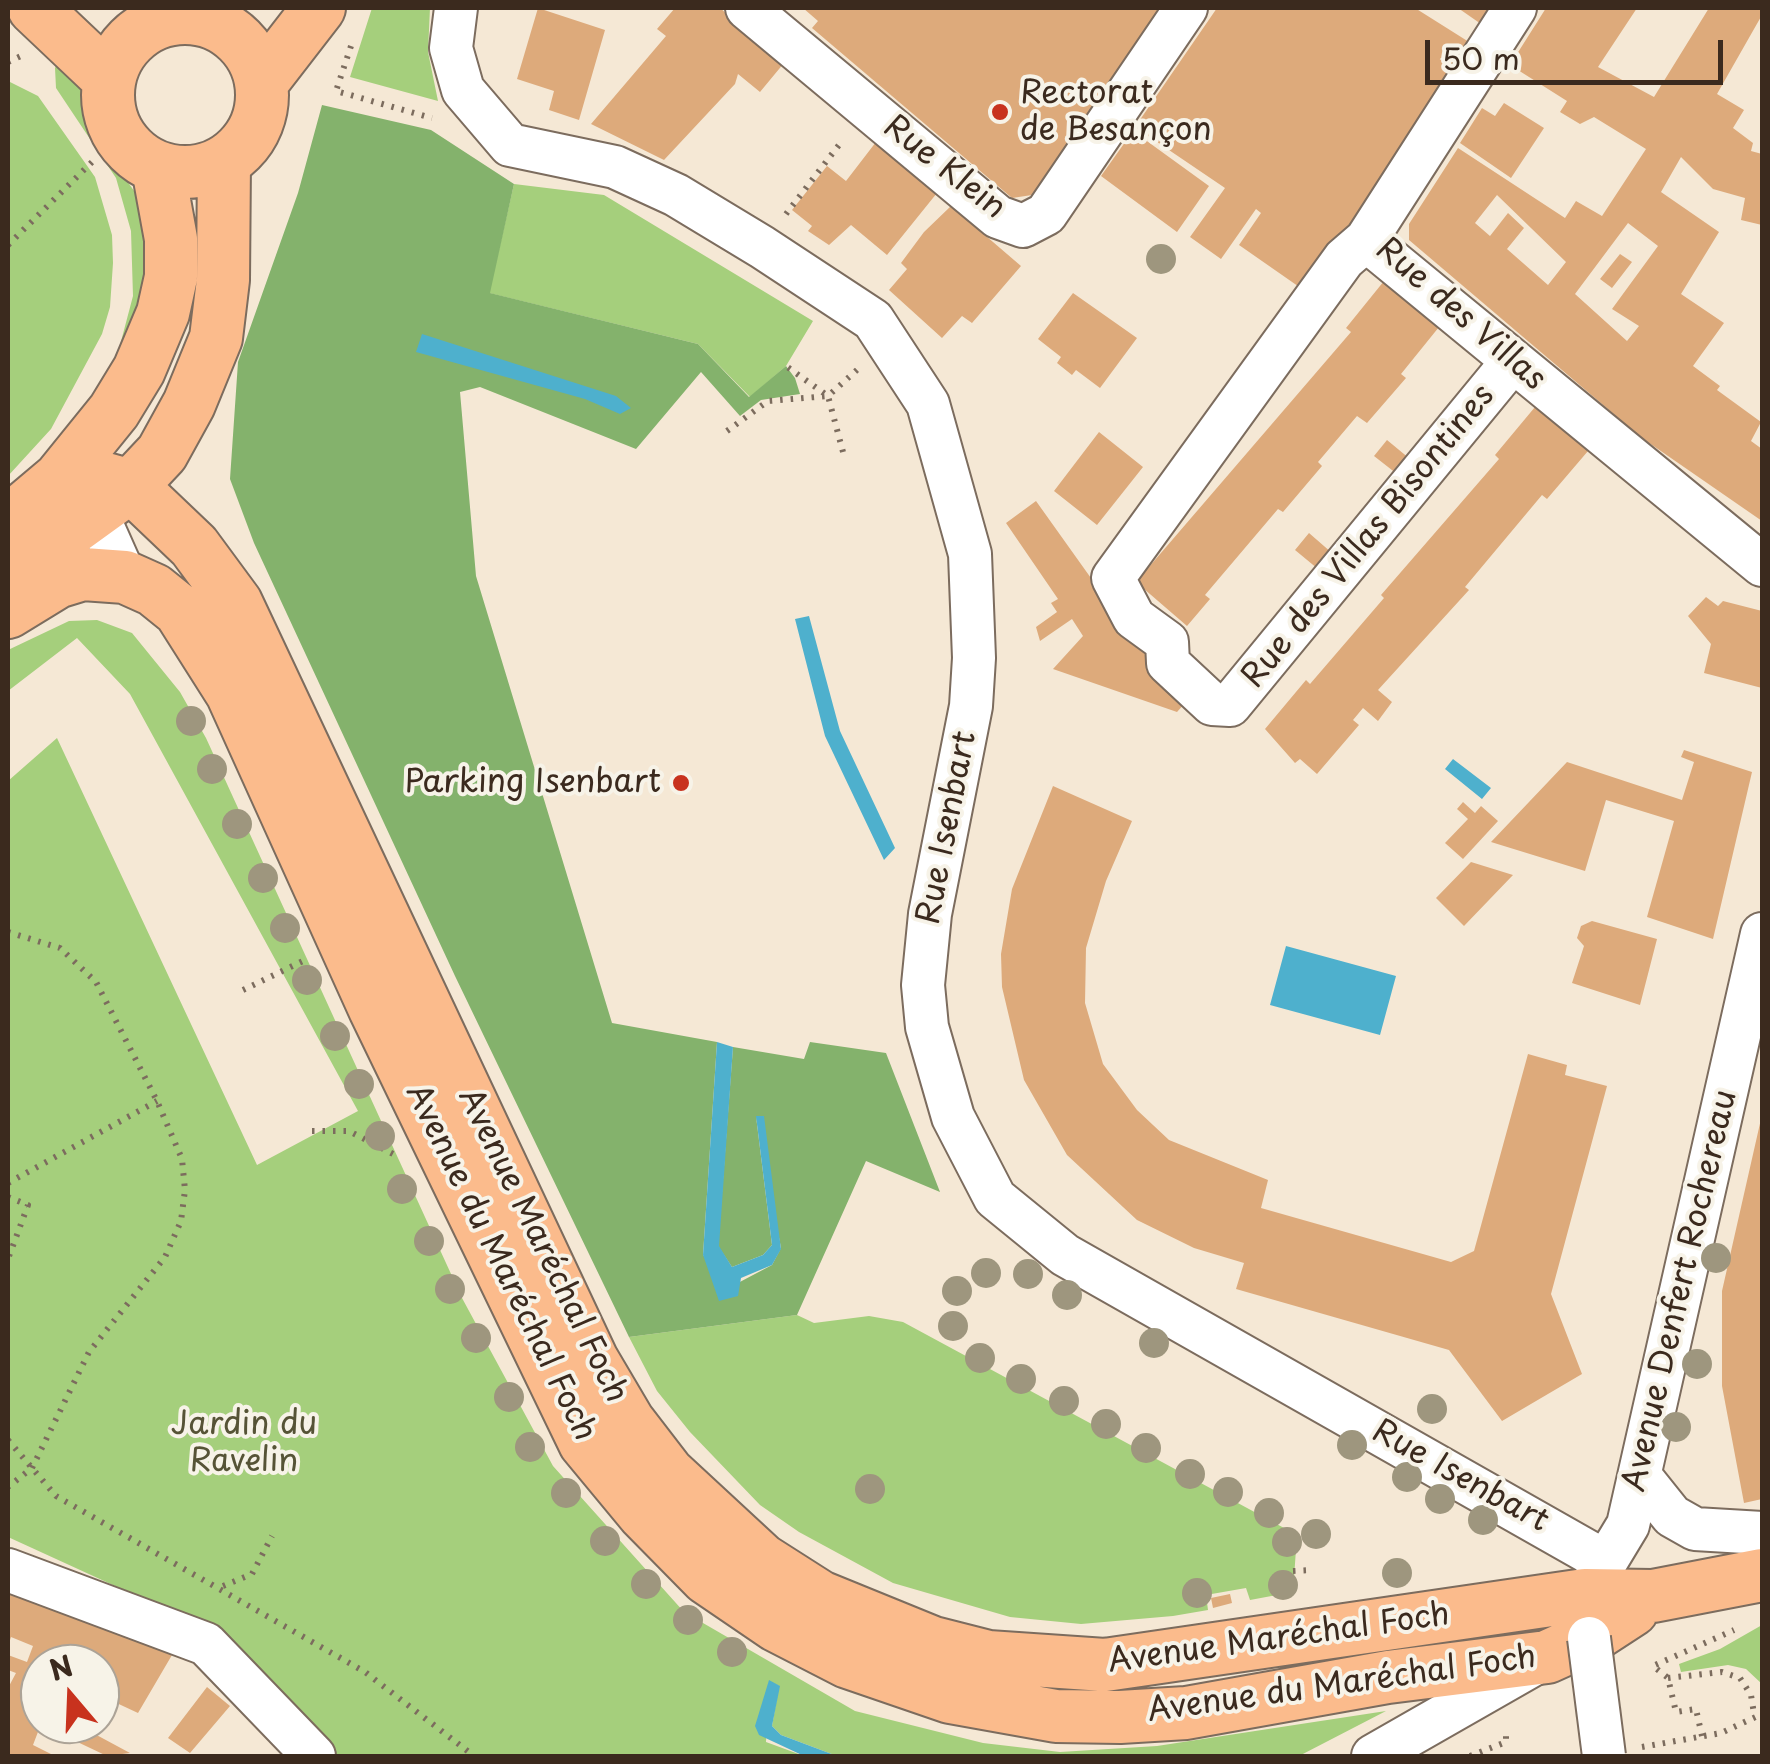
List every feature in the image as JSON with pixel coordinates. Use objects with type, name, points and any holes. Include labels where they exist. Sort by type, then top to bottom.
[{"type":"main road","points":[[34,8],[109,78]]},
{"type":"main road","points":[[133,16],[234,16],[261,83],[262,102],[250,136],[188,167],[122,142],[107,101],[109,78],[131,40],[133,16]]},
{"type":"main road","points":[[261,83],[338,19]]},
{"type":"main road","points":[[118,487],[123,398],[163,313],[170,277],[171,240],[188,167]]},
{"type":"main road","points":[[8,575],[118,487],[189,404],[216,338],[223,280],[188,167]]},
{"type":"main road","points":[[8,522],[118,487]]},
{"type":"main road","name":"Avenue Maréchal Foch","points":[[118,487],[204,558],[236,603],[592,1360],[628,1421],[668,1473],[762,1560],[820,1597],[898,1630],[988,1657],[1042,1664],[1168,1660],[1582,1613]]},
{"type":"main road","points":[[8,612],[57,582],[83,574],[125,576]]},
{"type":"main road","name":"Avenue du Maréchal Foch","points":[[125,576],[154,590],[180,611],[232,694],[375,1008],[585,1443],[642,1513],[707,1578],[776,1625],[848,1662],[950,1698],[1056,1716],[1186,1713],[1388,1677],[1582,1613],[1762,1575]]},
{"type":"street","name":"Rue Isenbart","points":[[456,8],[451,48],[463,90],[510,145],[539,155],[616,167],[676,196],[872,320],[928,404],[970,554],[974,612],[971,706],[930,914],[923,986],[927,1027],[953,1117],[994,1198],[1064,1255],[1582,1613]]},
{"type":"street","name":"Rue Klein","points":[[748,8],[998,217],[1023,226],[1046,214],[1186,8]]},
{"type":"street","name":"Rue des Villas","points":[[1515,8],[1366,240],[1762,565]]},
{"type":"street","name":"Rue des Villas Bisontines","points":[[1366,240],[1344,258],[1113,578],[1134,618],[1166,642],[1168,663],[1212,704],[1230,705],[1512,362]]},
{"type":"street","points":[[118,487],[125,576]]},
{"type":"street","name":"Avenue Denfert Rochereau","points":[[1582,1613],[1628,1526],[1762,934]]},
{"type":"street","points":[[1640,1476],[1672,1516],[1695,1529],[1762,1533]]},
{"type":"street","points":[[8,1570],[206,1644],[314,1756]]},
{"type":"street","points":[[1372,1756],[1582,1613],[1622,1752]]},
{"type":"path","points":[[338,19],[336,91],[442,121]]},
{"type":"path","points":[[785,215],[868,108]]},
{"type":"path","points":[[8,245],[95,159]]},
{"type":"path","points":[[727,431],[768,400],[828,396],[864,364]]},
{"type":"path","points":[[786,366],[828,396],[843,452]]},
{"type":"path","points":[[8,932],[60,948],[96,982],[158,1101],[182,1159],[185,1190],[181,1221],[165,1257],[89,1352],[32,1468],[8,1487]]},
{"type":"path","points":[[243,990],[316,954]]},
{"type":"path","points":[[8,1183],[158,1101]]},
{"type":"path","points":[[312,1131],[349,1131],[408,1163]]},
{"type":"path","points":[[8,1197],[28,1206],[8,1259]]},
{"type":"path","points":[[8,1440],[56,1496],[222,1586],[365,1672],[474,1756]]},
{"type":"path","points":[[222,1586],[252,1574],[272,1536]]},
{"type":"path","points":[[1293,1571],[1313,1570]]},
{"type":"path","points":[[1702,1736],[1696,1709],[1676,1712],[1668,1678],[1653,1666],[1737,1628]]},
{"type":"path","points":[[1622,1752],[1721,1733],[1758,1714],[1740,1678],[1722,1672],[1668,1678]]},
{"type":"path","points":[[1470,1756],[1506,1742],[1506,1732]]},
{"type":"green space","points":[[372,8],[430,8],[428,52],[438,101],[350,77]]},
{"type":"green space","points":[[66,46],[86,84],[90,119],[98,140],[149,212],[148,314],[105,379],[119,349],[133,296],[131,231],[116,178],[56,88],[55,68]]},
{"type":"green space","points":[[8,81],[38,96],[95,177],[112,235],[113,263],[110,307],[102,334],[51,429],[8,476]]},
{"type":"green space","points":[[322,105],[431,130],[514,184],[490,293],[698,344],[749,397],[786,366],[795,378],[800,394],[761,400],[740,416],[701,372],[636,449],[480,387],[460,392],[476,576],[612,1023],[717,1042],[703,1255],[736,1284],[772,1265],[781,1248],[756,1116],[772,1245],[763,1255],[732,1267],[718,1246],[733,1047],[804,1059],[810,1042],[886,1053],[940,1192],[866,1161],[797,1315],[629,1337],[455,976],[254,543],[230,479],[238,362],[298,193]]},
{"type":"green space","points":[[514,184],[604,195],[813,321],[786,366],[750,397],[698,344],[489,293]]},
{"type":"green space","name":"Jardin du Ravelin","points":[[97,620],[132,633],[180,692],[206,738],[462,1298],[553,1466],[684,1612],[855,1711],[983,1743],[1060,1752],[1157,1746],[1386,1711],[1299,1756],[837,1756],[781,1735],[772,1726],[779,1686],[769,1681],[766,1742],[804,1756],[334,1756],[209,1629],[8,1537],[8,781],[57,738],[257,1165],[358,1111],[130,694],[77,638],[8,691],[8,650],[69,621]]},
{"type":"green space","points":[[797,1315],[814,1323],[869,1316],[903,1322],[1297,1535],[1293,1592],[1250,1600],[1246,1588],[1206,1595],[1208,1610],[1173,1616],[1081,1624],[1010,1617],[893,1583],[799,1532],[760,1505],[690,1432],[657,1391],[629,1337]]},
{"type":"green space","points":[[1762,1625],[1762,1684],[1746,1669],[1728,1665],[1681,1672],[1679,1664],[1720,1649]]},
{"type":"water","points":[[422,334],[616,396],[631,408],[620,414],[585,399],[416,352]]},
{"type":"water","points":[[809,616],[840,731],[895,848],[884,860],[825,736],[795,619]]},
{"type":"water","points":[[1453,759],[1491,788],[1482,799],[1445,769]]},
{"type":"water","points":[[1286,946],[1396,976],[1380,1035],[1270,1005]]},
{"type":"water","points":[[717,1042],[733,1047],[719,1246],[732,1267],[763,1255],[772,1245],[756,1116],[764,1116],[781,1249],[772,1265],[741,1278],[738,1296],[719,1301],[703,1255]]},
{"type":"water","points":[[769,1680],[780,1686],[772,1726],[781,1735],[837,1756],[804,1756],[759,1735],[755,1726]]},
{"type":"building","points":[[538,8],[605,30],[579,120],[549,110],[554,91],[517,79]]},
{"type":"building","points":[[675,8],[720,8],[784,63],[760,92],[738,74],[735,84],[664,160],[591,124],[666,36],[657,29]]},
{"type":"building","name":"Rectorat de Besançon","points":[[803,8],[1160,8],[1032,195],[1012,198],[812,28],[818,21]]},
{"type":"building","points":[[1217,8],[1415,8],[1469,42],[1358,219],[1305,291],[1239,245],[1261,213],[1256,209],[1221,259],[1190,237],[1225,188],[1135,127]]},
{"type":"building","points":[[1458,8],[1491,8],[1481,24]]},
{"type":"building","points":[[1546,8],[1637,8],[1598,67],[1654,97],[1709,8],[1762,8],[1762,15],[1717,94],[1744,110],[1733,128],[1753,143],[1751,151],[1762,154],[1762,225],[1741,220],[1745,198],[1713,189],[1681,157],[1661,192],[1719,232],[1681,294],[1724,323],[1693,366],[1720,386],[1717,390],[1761,422],[1751,441],[1762,449],[1762,521],[1642,438],[1409,240],[1409,224],[1458,148],[1565,218],[1576,201],[1602,216],[1646,149],[1594,117],[1580,124],[1560,112],[1567,101],[1510,65]],"holes":[[[1497,195],[1566,262],[1548,285],[1507,249],[1524,228],[1508,213],[1490,236],[1475,223]],[[1628,223],[1658,246],[1612,309],[1639,326],[1627,341],[1575,294]]]},
{"type":"building","points":[[1504,103],[1544,128],[1511,178],[1460,143],[1482,108],[1495,116]]},
{"type":"building","points":[[1133,131],[1209,186],[1177,232],[1101,176]]},
{"type":"building","points":[[876,142],[937,193],[887,255],[851,225],[829,245],[808,231],[812,226],[792,210],[827,166],[846,181]]},
{"type":"building","points":[[951,206],[1021,266],[972,323],[962,316],[942,338],[889,290],[907,269],[901,263],[924,232]]},
{"type":"building","points":[[1620,254],[1632,262],[1612,288],[1600,279]]},
{"type":"building","points":[[1384,281],[1439,327],[1401,374],[1406,378],[1367,423],[1357,416],[1283,512],[1278,509],[1205,595],[1210,599],[1187,626],[1136,582],[1351,332],[1346,328]]},
{"type":"building","points":[[1073,293],[1137,338],[1100,388],[1076,370],[1072,375],[1057,363],[1061,357],[1038,339]]},
{"type":"building","points":[[1535,407],[1588,451],[1547,499],[1542,495],[1465,587],[1469,590],[1378,690],[1392,702],[1378,721],[1363,708],[1353,720],[1359,725],[1317,774],[1300,759],[1295,763],[1265,729],[1306,680],[1310,684],[1384,598],[1381,595],[1499,459],[1495,455]]},
{"type":"building","points":[[1099,432],[1143,467],[1097,525],[1054,491]]},
{"type":"building","points":[[1387,440],[1410,459],[1397,474],[1374,456]]},
{"type":"building","points":[[1036,501],[1113,609],[1155,648],[1146,659],[1185,703],[1177,712],[1053,669],[1083,636],[1072,619],[1040,641],[1036,627],[1057,612],[1051,603],[1058,599],[1006,523]]},
{"type":"building","points":[[1309,533],[1332,553],[1318,569],[1295,550]]},
{"type":"building","points":[[1706,597],[1718,606],[1723,601],[1762,611],[1762,688],[1704,673],[1711,644],[1688,616]]},
{"type":"building","points":[[1684,750],[1752,772],[1713,939],[1647,917],[1674,821],[1606,800],[1585,871],[1491,842],[1567,762],[1682,800],[1694,762],[1681,757]]},
{"type":"building","points":[[1053,786],[1132,821],[1106,881],[1086,948],[1085,1003],[1103,1064],[1137,1110],[1169,1140],[1268,1180],[1261,1208],[1451,1262],[1474,1251],[1528,1054],[1567,1065],[1565,1075],[1607,1086],[1551,1294],[1582,1374],[1502,1421],[1449,1350],[1236,1289],[1244,1263],[1194,1248],[1137,1220],[1067,1155],[1024,1080],[1002,987],[1001,954],[1012,889]]},
{"type":"building","points":[[1463,802],[1475,813],[1481,806],[1498,821],[1463,859],[1445,843],[1468,819],[1457,809]]},
{"type":"building","points":[[1471,862],[1513,875],[1464,926],[1436,898]]},
{"type":"building","points":[[1592,921],[1657,939],[1640,1005],[1572,983],[1584,946],[1577,938],[1581,926]]},
{"type":"building","points":[[1761,1119],[1762,1499],[1744,1503],[1722,1386],[1722,1291]]},
{"type":"building","points":[[8,1593],[172,1655],[138,1713],[120,1705],[120,1644],[28,1644],[11,1637],[8,1646]]},
{"type":"building","points":[[1230,1594],[1232,1603],[1213,1608],[1211,1598]]},
{"type":"building","points":[[8,1655],[20,1659],[20,1744],[33,1744],[55,1756],[8,1756],[8,1688],[16,1673],[8,1670]]},
{"type":"building","points":[[207,1687],[230,1706],[190,1753],[168,1738]]},
{"type":"building","points":[[82,1744],[113,1744],[130,1753],[107,1756]]},
{"type":"place","name":"Rectorat de Besançon","points":[[1000,112]]},
{"type":"place","name":"Parking Isenbart","points":[[681,783]]}]
